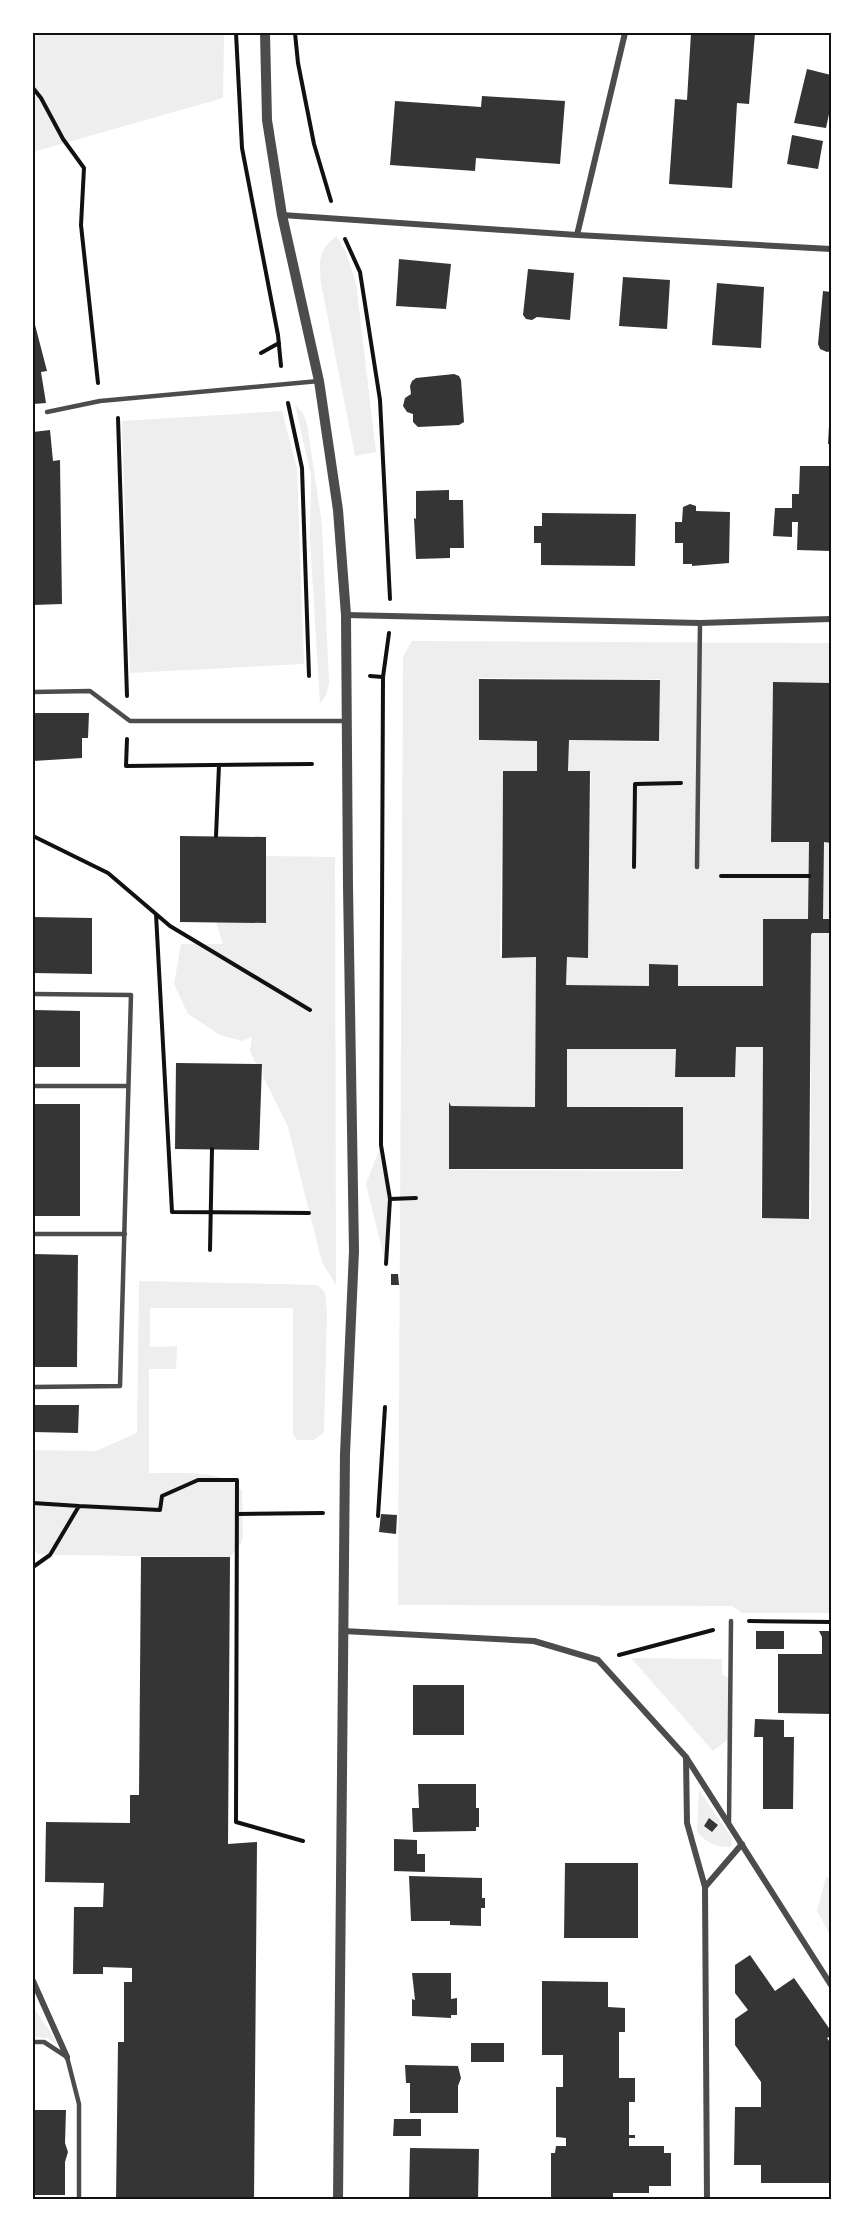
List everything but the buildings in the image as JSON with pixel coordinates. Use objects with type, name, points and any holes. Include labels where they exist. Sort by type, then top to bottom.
[{"type":"street","points":[[265,33],[267,120],[282,215],[319,381],[338,510],[346,615],[354,1251],[345,1454],[338,2200]]},
{"type":"street","points":[[577,235],[625,33]]},
{"type":"street","points":[[282,215],[831,249]]},
{"type":"street","points":[[346,615],[700,623],[831,619]]},
{"type":"street","points":[[343,1631],[534,1641],[598,1660],[686,1757],[831,1985]]},
{"type":"street","points":[[686,1757],[687,1824],[705,1887],[707,2200]]},
{"type":"street","points":[[705,1887],[742,1844]]},
{"type":"street","points":[[33,1981],[67,2057]]},
{"type":"lane","points":[[47,412],[117,399],[284,386],[319,381]]},
{"type":"lane","points":[[697,867],[696,783],[700,623]]},
{"type":"lane","points":[[33,692],[90,692],[130,721],[347,721]]},
{"type":"lane","points":[[33,994],[131,995],[120,1386],[33,1387]]},
{"type":"lane","points":[[33,1086],[128,1086]]},
{"type":"lane","points":[[33,1234],[125,1233]]},
{"type":"lane","points":[[729,1822],[731,1621]]},
{"type":"lane","points":[[33,2042],[44,2042],[67,2057],[79,2104],[79,2200]]},
{"type":"path","points":[[236,33],[242,148],[279,343],[284,386],[302,468],[309,676]]},
{"type":"path","points":[[33,88],[63,139],[84,168],[81,225],[100,401]]},
{"type":"path","points":[[261,353],[279,343]]},
{"type":"path","points":[[117,399],[127,718],[126,766],[312,764]]},
{"type":"path","points":[[370,676],[383,676]]},
{"type":"path","points":[[216,836],[219,765]]},
{"type":"path","points":[[634,867],[635,784],[696,783]]},
{"type":"path","points":[[33,836],[108,873],[170,926],[310,1010]]},
{"type":"path","points":[[721,876],[809,876]]},
{"type":"path","points":[[156,914],[172,1212],[309,1213]]},
{"type":"path","points":[[210,1250],[212,1149]]},
{"type":"path","points":[[390,1199],[416,1198]]},
{"type":"path","points":[[378,1515],[385,1407]]},
{"type":"path","points":[[33,1503],[160,1510],[162,1496],[198,1480],[237,1480],[236,1822],[303,1841]]},
{"type":"path","points":[[33,1567],[50,1555],[79,1506]]},
{"type":"path","points":[[237,1514],[324,1513]]},
{"type":"shaded area","points":[[33,33],[224,33],[223,98],[33,152]]},
{"type":"shaded area","points":[[336,236],[346,252],[356,283],[376,452],[355,456],[320,276],[323,251]]},
{"type":"shaded area","points":[[295,405],[303,413],[307,424],[322,525],[329,683],[326,695],[320,704],[310,539],[311,475]]},
{"type":"shaded area","points":[[282,411],[297,469],[304,664],[130,673],[122,421]]},
{"type":"shaded area","points":[[412,641],[831,643],[831,683],[773,683],[771,841],[809,842],[808,919],[763,919],[763,986],[678,986],[678,965],[649,964],[649,986],[566,985],[567,957],[590,957],[588,956],[591,772],[568,771],[569,740],[659,742],[660,679],[479,678],[479,741],[537,741],[537,771],[502,772],[500,956],[536,957],[535,1107],[449,1106],[450,1170],[682,1171],[683,1106],[567,1107],[567,1049],[676,1049],[676,1077],[735,1077],[736,1047],[763,1047],[761,1218],[811,1219],[811,935],[812,933],[831,933],[831,1613],[742,1613],[732,1606],[398,1605],[403,657]]},
{"type":"shaded area","points":[[824,842],[831,843],[831,919],[823,919]]},
{"type":"shaded area","points":[[266,856],[335,857],[336,1285],[322,1262],[288,1127],[263,1076],[262,1064],[256,1064],[250,1051],[252,1037],[242,1041],[220,1035],[188,1014],[174,984],[181,944],[223,944],[216,922],[266,923]]},
{"type":"shaded area","points":[[381,1145],[390,1199],[386,1257],[384,1257],[366,1184]]},
{"type":"shaded area","points":[[139,1281],[318,1285],[325,1293],[327,1312],[324,1432],[314,1440],[297,1440],[293,1434],[293,1308],[150,1308],[150,1347],[177,1346],[176,1369],[149,1369],[149,1473],[212,1475],[235,1484],[242,1491],[243,1537],[241,1543],[230,1557],[38,1554],[33,1548],[33,1450],[96,1451],[137,1433]]},
{"type":"shaded area","points":[[631,1658],[722,1659],[722,1675],[730,1678],[731,1737],[713,1751]]},
{"type":"shaded area","points":[[699,1790],[732,1838],[731,1847],[712,1844],[697,1832]]},
{"type":"shaded area","points":[[826,1877],[831,1879],[831,1937],[817,1911]]},
{"type":"shaded area","points":[[33,2007],[57,2044],[47,2038],[33,2037]]}]
